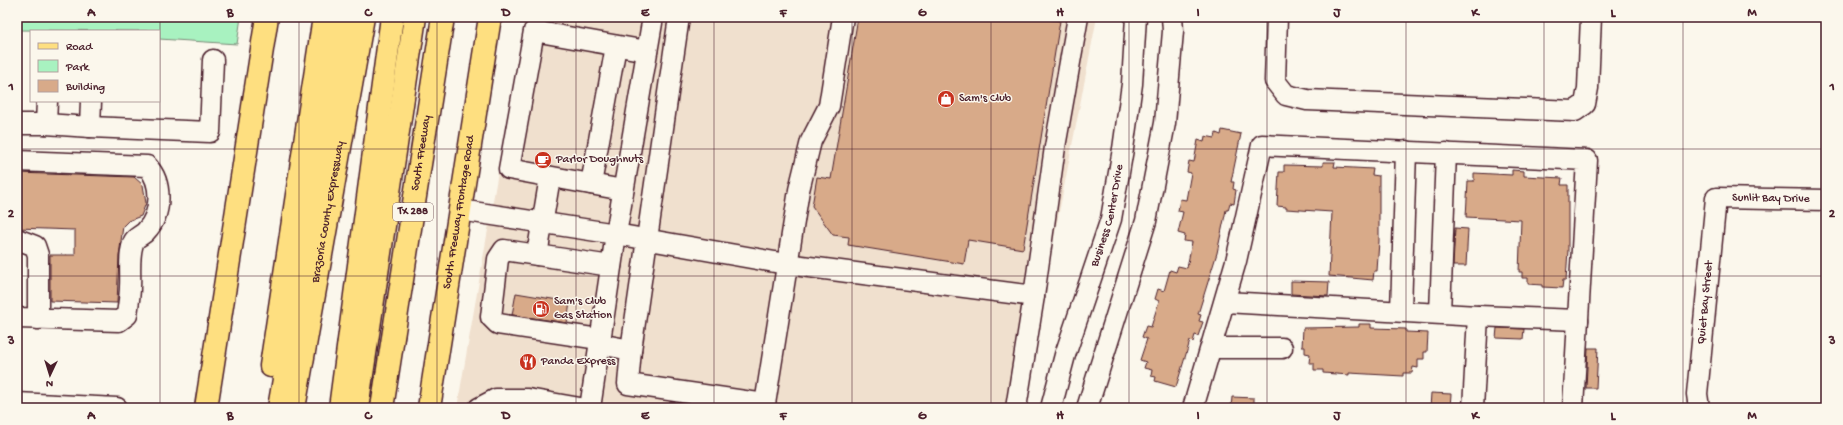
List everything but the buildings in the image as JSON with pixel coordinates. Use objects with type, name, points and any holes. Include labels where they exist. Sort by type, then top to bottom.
[{"type":"main road","points":[[206,408],[267,17]]},
{"type":"main road","points":[[264,408],[324,17]]},
{"type":"main road","points":[[280,408],[330,118],[345,17]]},
{"type":"main road","name":"Brazoria County Expressway","points":[[294,408],[363,17]]},
{"type":"main road","points":[[340,408],[392,17]]},
{"type":"main road","points":[[357,408],[415,17]]},
{"type":"main road","name":"South Freeway","points":[[382,408],[443,17]]},
{"type":"main road","name":"South Freeway Frontage Road","points":[[429,408],[490,17]]},
{"type":"street","points":[[479,408],[496,399],[528,399],[585,407],[599,342],[623,190],[653,17]]},
{"type":"street","points":[[679,17],[631,350],[628,384],[765,406],[786,264],[799,190],[811,141],[829,106],[843,17]]},
{"type":"street","points":[[1016,408],[1034,296],[1055,147],[1078,17]]},
{"type":"street","name":"Business Center Drive","points":[[1051,408],[1065,354],[1111,219],[1124,149],[1132,84],[1136,17]]},
{"type":"street","points":[[1087,408],[1146,221],[1165,122],[1172,17]]},
{"type":"street","points":[[1277,17],[1275,82],[1286,95],[1306,100],[1575,111],[1584,104],[1588,88],[1591,17]]},
{"type":"street","points":[[623,190],[509,169],[534,31],[647,51]]},
{"type":"street","points":[[591,184],[616,46]]},
{"type":"street","points":[[17,124],[46,124],[210,132],[213,60]]},
{"type":"street","points":[[46,124],[47,102]]},
{"type":"street","points":[[90,127],[91,102]]},
{"type":"street","points":[[1193,408],[1236,261],[1262,145],[1587,160],[1573,408]]},
{"type":"street","points":[[1401,311],[1406,152]]},
{"type":"street","points":[[1440,314],[1446,153]]},
{"type":"street","points":[[17,161],[147,166],[154,173],[157,182],[158,201],[156,217],[146,231],[134,240],[131,258],[127,315],[119,322],[17,318]]},
{"type":"street","points":[[537,254],[550,177]]},
{"type":"street","name":"Sunlit Bay Drive","points":[[1716,198],[1826,200]]},
{"type":"street","name":"Quiet Bay Street","points":[[1699,408],[1697,394],[1716,198]]},
{"type":"street","points":[[460,210],[647,238],[786,264],[1034,296]]},
{"type":"street","points":[[17,239],[35,246],[38,255],[38,319]]},
{"type":"street","points":[[611,266],[504,250],[498,259],[491,317],[498,324],[599,342],[631,350]]},
{"type":"street","points":[[1225,302],[1578,320]]},
{"type":"street","points":[[1473,408],[1478,316]]},
{"type":"street","points":[[1211,348],[1282,348]]},
{"type":"street","points":[[17,403],[117,408]]},
{"type":"shaded area","points":[[525,17],[1097,17],[1021,408],[457,408]]},
{"type":"green space","points":[[17,17],[241,17],[237,44],[160,39],[160,30],[17,30]]},
{"type":"place","name":"Sam's Club","points":[[946,99]]},
{"type":"place","name":"Parlor Doughnuts","points":[[543,160]]},
{"type":"place","name":"Sam's Club Gas Station","points":[[541,309]]},
{"type":"place","name":"Panda Express","points":[[528,362]]}]
